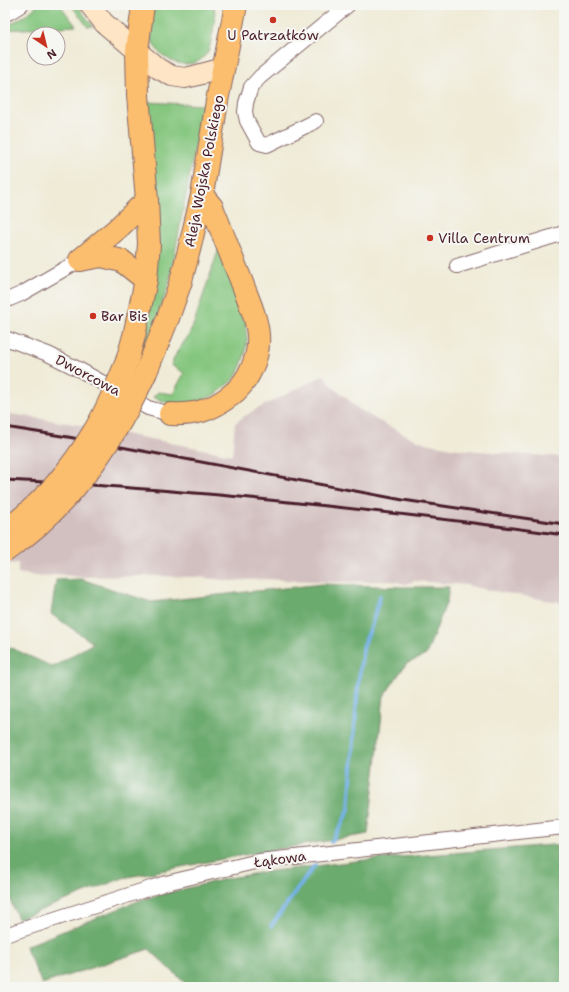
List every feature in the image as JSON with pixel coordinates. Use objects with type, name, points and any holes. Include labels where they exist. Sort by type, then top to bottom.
[{"type":"main road","points":[[90,5],[104,23],[159,69],[172,76],[185,78],[224,68]]},
{"type":"main road","points":[[5,531],[44,497],[79,455],[94,432],[128,361],[146,280],[149,244],[147,200],[138,95],[137,51],[142,5]]},
{"type":"main road","name":"Aleja Wojska Polskiego","points":[[5,552],[48,517],[82,478],[98,457],[123,417],[146,372],[181,281],[202,195],[224,68],[231,10]]},
{"type":"main road","points":[[170,414],[186,414],[202,411],[219,405],[243,384],[251,369],[257,349],[258,335],[249,301],[212,207],[202,195]]},
{"type":"main road","points":[[80,260],[117,229],[147,200]]},
{"type":"main road","points":[[80,260],[102,256],[122,261],[146,280]]},
{"type":"street","points":[[5,14],[21,5]]},
{"type":"street","points":[[316,121],[267,145],[259,143],[247,121],[245,112],[246,103],[252,88],[260,77],[348,5]]},
{"type":"street","points":[[457,266],[564,233]]},
{"type":"street","points":[[5,301],[21,294],[80,260]]},
{"type":"street","name":"Dworcowa","points":[[5,338],[48,354],[148,408],[170,414]]},
{"type":"street","name":"Łąkowa","points":[[5,935],[166,883],[259,861],[564,827]]},
{"type":"shaded area","points":[[324,375],[334,388],[356,407],[377,420],[412,438],[426,443],[466,450],[564,457],[564,603],[466,585],[415,581],[405,584],[393,581],[336,582],[262,579],[231,581],[197,577],[80,577],[57,574],[43,577],[18,573],[18,563],[5,564],[5,413],[74,424],[232,455],[235,423],[251,412]]},
{"type":"green space","points":[[38,5],[60,5],[76,26],[26,26],[26,29],[5,30],[5,27],[26,15]]},
{"type":"green space","points":[[71,5],[77,5],[93,26],[88,27]]},
{"type":"green space","points":[[156,5],[214,5],[215,13],[210,45],[207,53],[201,60],[185,64],[177,63],[162,54],[156,48],[152,41],[150,27],[151,18]]},
{"type":"green space","points":[[147,102],[203,105],[169,284],[143,360],[138,357]]},
{"type":"green space","points":[[219,248],[245,321],[247,339],[245,354],[235,378],[215,395],[193,403],[173,405],[153,397],[158,392],[173,394],[184,373],[171,365],[177,352],[189,335],[194,323]]},
{"type":"green space","points":[[81,579],[151,602],[323,584],[449,587],[447,601],[426,655],[406,664],[384,696],[368,834],[244,855],[123,878],[18,919],[5,887],[5,645],[53,667],[93,643],[51,614],[56,580]]},
{"type":"green space","points":[[564,844],[564,987],[189,987],[149,949],[42,984],[26,946],[143,899],[229,878],[264,872],[365,860]]},
{"type":"waterway","points":[[331,842],[349,809],[360,669],[364,644],[371,627],[380,596]]},
{"type":"waterway","points":[[271,926],[315,865]]},
{"type":"railway","points":[[5,427],[68,437],[403,500],[564,524]]},
{"type":"railway","points":[[5,480],[112,486],[262,499],[435,518],[564,535]]},
{"type":"place","name":"U Patrzałków","points":[[273,20]]},
{"type":"place","name":"Villa Centrum","points":[[430,238]]},
{"type":"place","name":"Bar Bis","points":[[93,316]]}]
